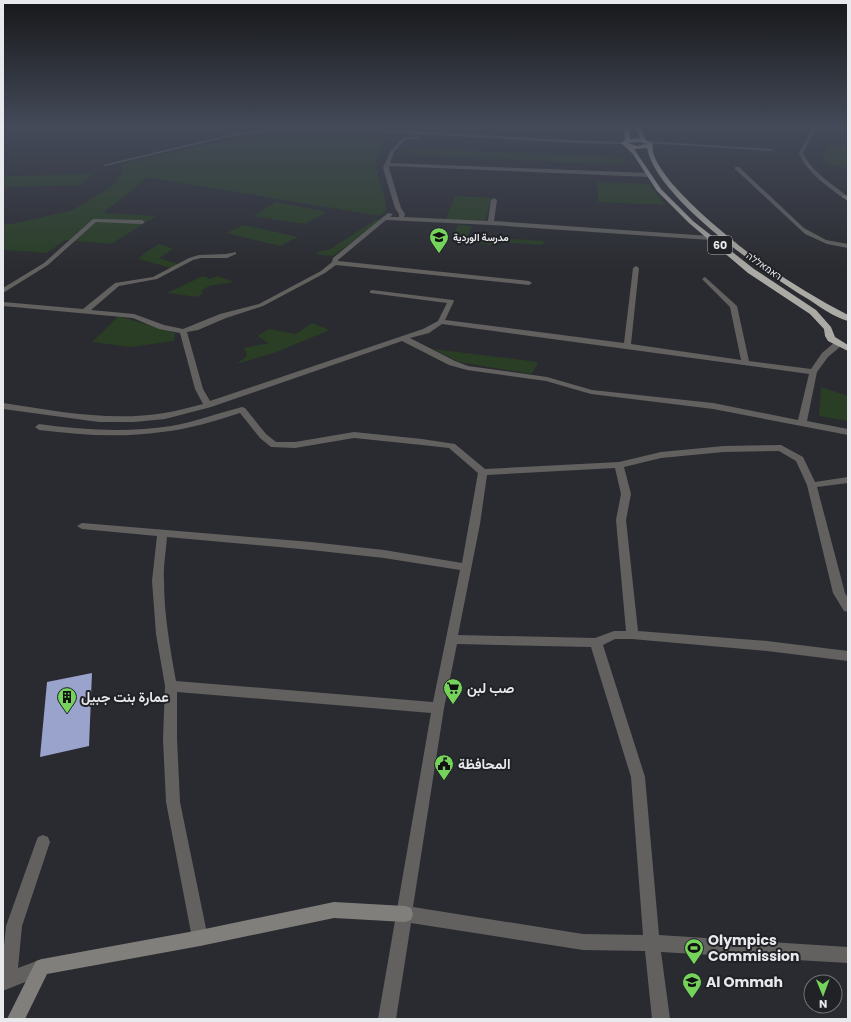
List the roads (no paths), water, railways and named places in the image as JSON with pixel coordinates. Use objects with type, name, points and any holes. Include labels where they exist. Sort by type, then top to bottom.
[{"type":"highway","name":"ראמאללה","points":[[649,175],[659,190],[691,222],[751,271],[813,312],[837,325]]},
{"type":"highway","name":"ראמאללה","points":[[661,175],[669,185],[709,224],[760,265],[804,293],[848,318]]},
{"type":"highway","name":"60","points":[[837,325],[828,334],[831,339],[838,344]]},
{"type":"highway","points":[[838,344],[848,348]]},
{"type":"street","points":[[388,175],[398,208],[402,214],[401,219]]},
{"type":"street","points":[[642,175],[649,175]]},
{"type":"street","points":[[744,175],[807,233],[827,242],[848,246]]},
{"type":"street","points":[[818,175],[847,197]]},
{"type":"street","points":[[491,223],[494,200]]},
{"type":"street","points":[[3,304],[85,310],[134,316],[162,327],[183,331],[195,328],[223,316],[262,305],[323,272],[335,263],[335,259],[398,208]]},
{"type":"street","points":[[385,218],[491,223],[710,238]]},
{"type":"street","points":[[3,291],[46,264],[95,220],[142,222]]},
{"type":"street","points":[[85,310],[117,284],[155,278],[191,259],[201,256],[227,256],[234,253]]},
{"type":"street","points":[[335,263],[529,283]]},
{"type":"street","points":[[627,346],[636,268]]},
{"type":"street","points":[[705,279],[733,306],[746,363]]},
{"type":"street","points":[[3,406],[85,418],[114,419],[165,416],[208,405],[426,331],[441,322],[451,301],[372,292]]},
{"type":"street","points":[[441,322],[813,372]]},
{"type":"street","points":[[183,331],[199,389],[208,405]]},
{"type":"street","points":[[403,338],[452,364],[467,368],[547,379],[597,393],[712,406],[848,432]]},
{"type":"street","points":[[802,423],[813,372],[825,355],[838,344]]},
{"type":"street","points":[[39,427],[100,434],[162,430],[187,425],[242,410],[263,436],[274,445],[295,445],[354,435],[422,442],[452,446],[483,472],[619,465],[661,455],[724,449],[781,448],[800,459],[812,484],[839,593],[848,608]]},
{"type":"street","points":[[802,423],[827,422],[848,426]]},
{"type":"street","points":[[619,465],[626,494],[621,520],[632,635]]},
{"type":"street","points":[[387,1019],[438,708],[475,524],[483,472]]},
{"type":"street","points":[[812,484],[848,480]]},
{"type":"street","points":[[82,526],[311,546],[384,554],[466,567]]},
{"type":"street","points":[[162,534],[158,580],[164,652],[171,686],[170,739],[173,802],[200,938]]},
{"type":"street","points":[[452,639],[596,644],[614,635],[632,635],[767,646],[848,656]]},
{"type":"street","points":[[596,644],[638,777],[652,943],[661,1019]]},
{"type":"street","points":[[171,686],[438,708]]},
{"type":"street","points":[[6,982],[14,926],[43,842]]},
{"type":"street","points":[[6,982],[42,967],[200,938],[334,910],[405,914],[583,942],[652,943],[848,955]]},
{"type":"street","points":[[16,1019],[42,967]]},
{"type":"place","name":"مدرسة الوردية","points":[[439,254]]},
{"type":"place","name":"صب لبن","points":[[453,705]]},
{"type":"place","name":"عمارة بنت جبيل","points":[[67,714]]},
{"type":"place","name":"المحافظة","points":[[444,781]]},
{"type":"place","name":"Olympics Commission","points":[[694,965]]},
{"type":"place","name":"Al Ommah","points":[[692,999]]}]
